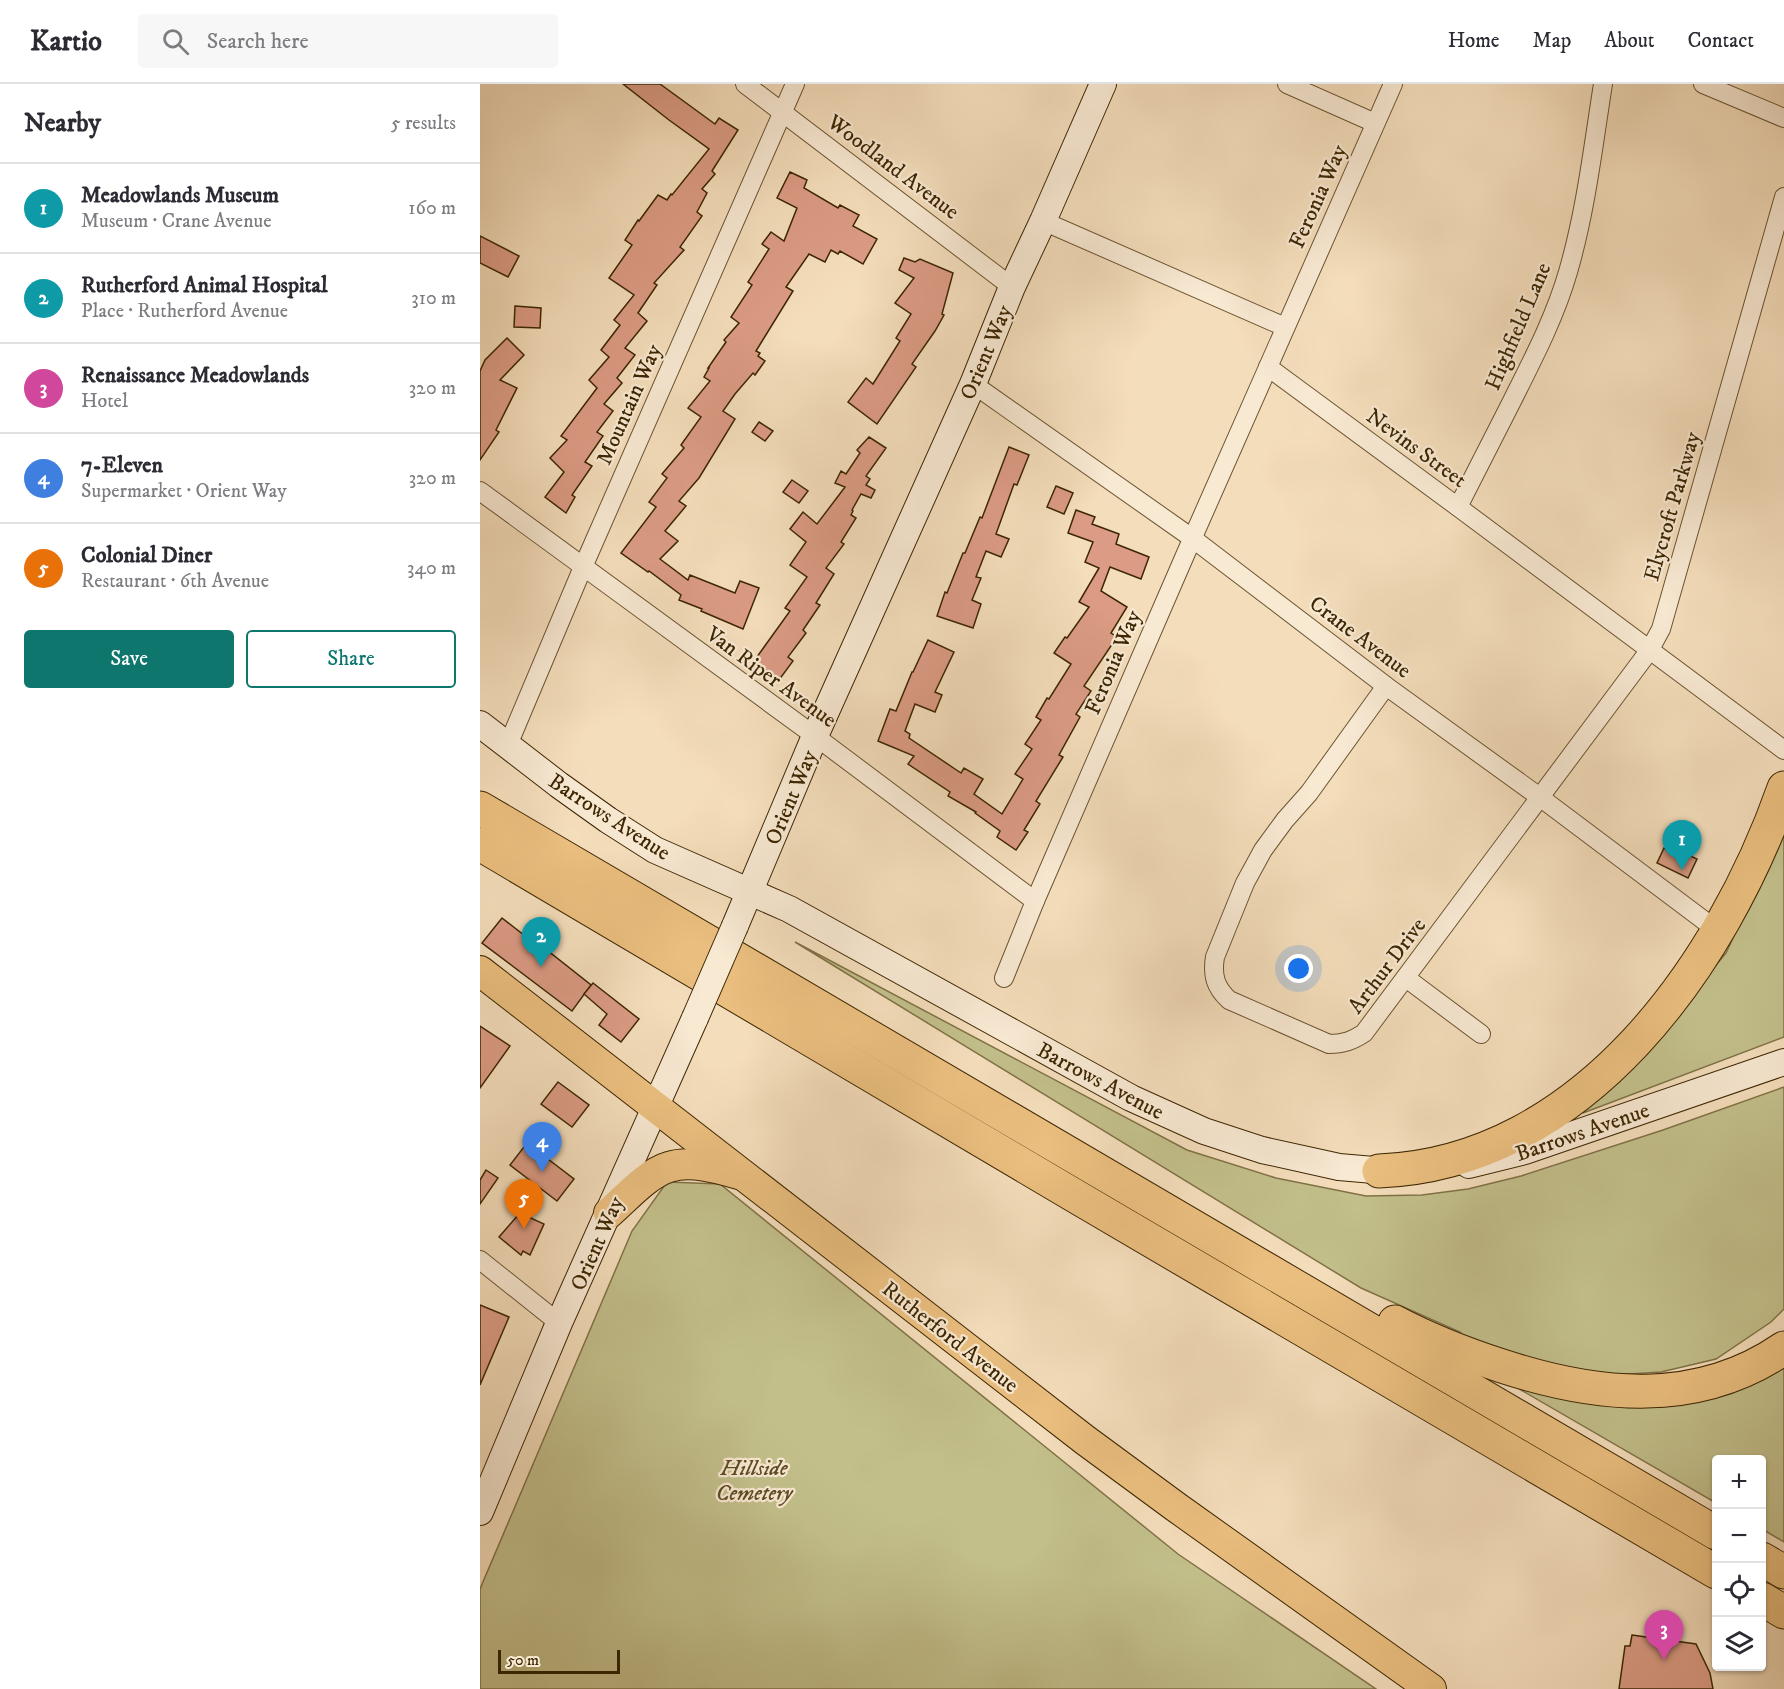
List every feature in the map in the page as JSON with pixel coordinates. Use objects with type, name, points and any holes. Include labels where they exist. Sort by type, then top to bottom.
[{"type":"highway","points":[[1379,1171],[1420,1168],[1448,1161],[1494,1144],[1552,1114],[1581,1093],[1628,1049],[1671,998],[1718,931],[1753,866],[1784,788]]},
{"type":"highway","points":[[480,808],[1712,1531]]},
{"type":"highway","points":[[480,844],[1712,1570]]},
{"type":"highway","points":[[1336,1310],[1376,1311],[1433,1340],[1488,1361],[1542,1377],[1598,1389],[1648,1392],[1701,1385],[1749,1369],[1784,1348]]},
{"type":"highway","points":[[1598,1389],[1648,1387],[1699,1376],[1743,1357],[1784,1328]]},
{"type":"highway","points":[[1766,1562],[1784,1572]]},
{"type":"main road","name":"Rutherford Avenue","points":[[480,971],[1137,1479],[1431,1689]]},
{"type":"main road","points":[[609,1213],[653,1175],[669,1166],[708,1167],[747,1177]]},
{"type":"street","name":"Woodland Avenue","points":[[745,84],[1012,287]]},
{"type":"street","name":"Mountain Way","points":[[508,745],[583,567],[795,84]]},
{"type":"street","name":"Orient Way","points":[[480,1512],[559,1323],[750,892],[815,736],[973,384],[1012,287],[1103,84]]},
{"type":"street","points":[[1287,84],[1376,123]]},
{"type":"street","name":"Feronia Way","points":[[1285,327],[1393,84]]},
{"type":"street","name":"Highfield Lane","points":[[1458,507],[1538,350],[1568,274],[1587,190],[1603,84]]},
{"type":"street","points":[[1703,84],[1784,118]]},
{"type":"street","name":"Elycroft Parkway","points":[[1541,798],[1649,651],[1661,629],[1784,197]]},
{"type":"street","points":[[1043,221],[1285,327],[1268,368]]},
{"type":"street","name":"Feronia Way","points":[[1004,978],[1192,538],[1268,368]]},
{"type":"street","name":"Nevins Street","points":[[1268,368],[1784,750]]},
{"type":"street","name":"Crane Avenue","points":[[973,384],[1192,538],[1386,686],[1541,798],[1718,931]]},
{"type":"street","name":"Van Riper Avenue","points":[[480,491],[815,736],[1035,901]]},
{"type":"street","name":"Arthur Drive","points":[[1386,686],[1309,793],[1284,820],[1263,850],[1245,883],[1215,957],[1213,969],[1214,981],[1220,992],[1229,1000],[1329,1044],[1347,1042],[1364,1033],[1541,798]]},
{"type":"street","name":"Barrows Avenue","points":[[480,723],[567,791],[656,850],[789,909],[1096,1080],[1185,1123],[1282,1155],[1339,1167],[1379,1171],[1439,1170],[1492,1160],[1784,1062]]},
{"type":"street","points":[[1407,978],[1481,1034]]},
{"type":"street","points":[[480,1260],[559,1323]]},
{"type":"green space","points":[[1784,819],[1784,1037],[1583,1113],[1677,1012],[1726,953],[1771,856]]},
{"type":"green space","points":[[795,942],[1187,1150],[1276,1178],[1366,1196],[1422,1195],[1468,1189],[1521,1176],[1663,1130],[1784,1087],[1784,1309],[1771,1322],[1716,1359],[1661,1372],[1582,1377],[1475,1348],[1460,1332],[1361,1288]]},
{"type":"green space","name":"Hillside Cemetery","points":[[667,1182],[720,1184],[1178,1554],[1376,1689],[480,1689],[480,1589],[632,1231]]},
{"type":"green space","points":[[1784,1358],[1784,1542],[1766,1531],[1766,1455],[1712,1455],[1712,1501],[1502,1379],[1576,1398]]},
{"type":"building","points":[[623,84],[660,84],[715,124],[719,118],[738,130],[712,171],[715,174],[702,189],[707,193],[697,212],[702,216],[680,247],[684,250],[654,283],[657,285],[638,313],[647,321],[625,348],[635,355],[617,378],[622,383],[604,404],[613,411],[597,432],[603,436],[585,462],[592,466],[572,495],[575,497],[566,513],[545,497],[564,472],[550,458],[567,440],[561,436],[597,388],[589,380],[609,357],[601,350],[620,325],[614,320],[634,295],[609,278],[632,245],[625,240],[638,220],[658,195],[667,200],[672,195],[709,149]]},
{"type":"building","points":[[790,172],[807,180],[804,188],[838,208],[840,205],[859,215],[853,226],[877,239],[863,264],[840,251],[838,254],[831,250],[825,262],[809,254],[786,287],[793,291],[756,351],[760,353],[758,356],[765,361],[723,411],[735,419],[699,478],[679,501],[686,506],[665,531],[678,541],[660,559],[688,580],[690,575],[735,593],[740,581],[759,588],[743,629],[679,600],[681,595],[621,553],[656,507],[649,502],[667,478],[662,474],[684,448],[681,445],[701,417],[688,408],[710,381],[704,377],[708,368],[726,342],[724,340],[739,323],[731,317],[752,285],[748,282],[769,249],[762,244],[771,232],[784,241],[797,208],[777,198]]},
{"type":"building","points":[[480,236],[519,256],[508,277],[480,263]]},
{"type":"building","points":[[904,258],[915,262],[920,259],[953,273],[942,314],[944,315],[912,364],[916,367],[877,424],[848,402],[866,378],[873,384],[900,341],[896,338],[911,314],[895,303],[914,278],[899,270]]},
{"type":"building","points":[[515,306],[541,308],[540,328],[514,327]]},
{"type":"building","points":[[507,338],[524,355],[500,380],[517,388],[496,430],[499,432],[480,460],[480,371],[485,360]]},
{"type":"building","points":[[759,422],[773,431],[765,441],[752,432]]},
{"type":"building","points":[[869,437],[886,448],[866,476],[870,479],[866,485],[875,490],[871,498],[861,494],[852,510],[851,515],[856,518],[841,542],[844,544],[826,568],[834,574],[816,603],[820,605],[803,630],[806,633],[788,657],[793,661],[779,680],[754,661],[790,611],[785,608],[807,577],[790,565],[806,542],[790,529],[803,512],[817,524],[845,487],[835,483],[841,471],[846,474],[860,453],[857,450]]},
{"type":"building","points":[[1009,447],[1029,455],[1017,485],[1014,484],[996,534],[1009,539],[1001,557],[986,551],[976,577],[981,578],[972,600],[981,604],[973,628],[937,616],[945,592],[947,593],[980,517],[982,518]]},
{"type":"building","points":[[792,480],[808,491],[799,503],[783,492]]},
{"type":"building","points":[[1056,486],[1073,493],[1064,514],[1047,507]]},
{"type":"building","points":[[1076,510],[1095,517],[1092,524],[1119,534],[1116,544],[1149,557],[1141,579],[1110,567],[1101,591],[1127,607],[1111,633],[1117,637],[1084,686],[1091,691],[1076,714],[1080,717],[1059,755],[1063,757],[1036,801],[1040,804],[1024,830],[1028,832],[1016,850],[997,837],[1000,831],[976,812],[948,796],[950,792],[908,764],[914,756],[878,741],[890,709],[896,711],[928,640],[954,652],[935,692],[942,695],[935,712],[915,704],[905,731],[910,734],[909,738],[961,773],[964,768],[983,779],[974,794],[1002,814],[1023,779],[1015,774],[1032,749],[1025,744],[1041,720],[1036,717],[1071,664],[1054,653],[1089,607],[1079,602],[1099,568],[1085,562],[1093,542],[1068,533]]},
{"type":"building","points":[[1664,848],[1674,853],[1676,849],[1697,859],[1688,878],[1657,863]]},
{"type":"building","points":[[502,918],[591,985],[572,1011],[482,943]]},
{"type":"building","points":[[593,983],[639,1019],[621,1042],[599,1025],[607,1014],[584,994]]},
{"type":"building","points":[[480,1026],[510,1046],[480,1088]]},
{"type":"building","points":[[558,1082],[589,1105],[572,1127],[541,1104]]},
{"type":"building","points":[[527,1143],[574,1179],[557,1201],[510,1165]]},
{"type":"building","points":[[486,1170],[498,1178],[480,1204],[480,1180]]},
{"type":"building","points":[[520,1213],[544,1224],[530,1255],[523,1251],[521,1255],[499,1237]]},
{"type":"building","points":[[480,1305],[509,1317],[480,1385]]},
{"type":"building","points":[[1632,1635],[1696,1644],[1710,1673],[1713,1689],[1619,1689],[1625,1646],[1630,1646]]},
{"type":"place","name":"Meadowlands Museum","points":[[1682,870]]},
{"type":"place","name":"Rutherford Animal Hospital","points":[[541,967]]},
{"type":"place","name":"7-Eleven","points":[[542,1172]]},
{"type":"place","name":"Colonial Diner","points":[[524,1229]]},
{"type":"place","name":"Renaissance Meadowlands","points":[[1664,1660]]}]
